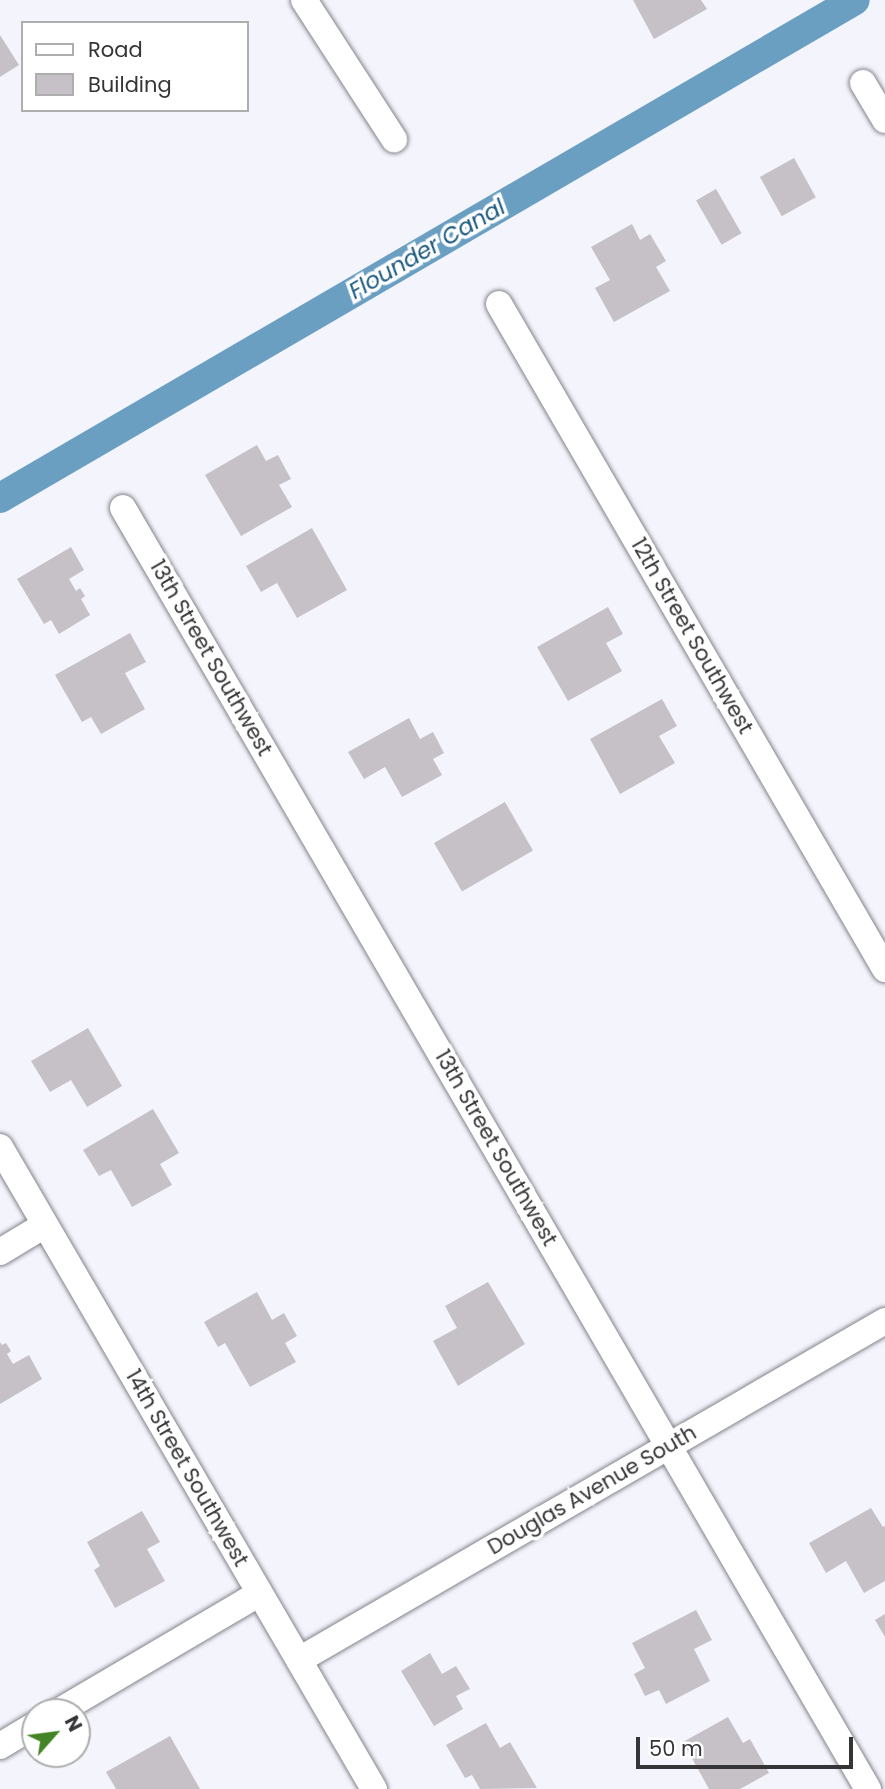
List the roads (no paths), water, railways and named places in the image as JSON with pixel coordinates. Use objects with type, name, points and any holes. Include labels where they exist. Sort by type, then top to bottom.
[{"type":"street","points":[[304,0],[394,139]]},
{"type":"street","points":[[863,83],[885,120]]},
{"type":"street","name":"12th Street Southwest","points":[[499,304],[885,969]]},
{"type":"street","name":"13th Street Southwest","points":[[122,508],[868,1789]]},
{"type":"street","name":"14th Street Southwest","points":[[0,1147],[374,1789]]},
{"type":"street","points":[[0,1252],[45,1225]]},
{"type":"street","name":"Douglas Avenue South","points":[[299,1660],[885,1321]]},
{"type":"street","points":[[82,1698],[260,1593]]},
{"type":"street","points":[[0,1746],[21,1733]]},
{"type":"waterway","name":"Flounder Canal","points":[[0,498],[855,0]]}]
